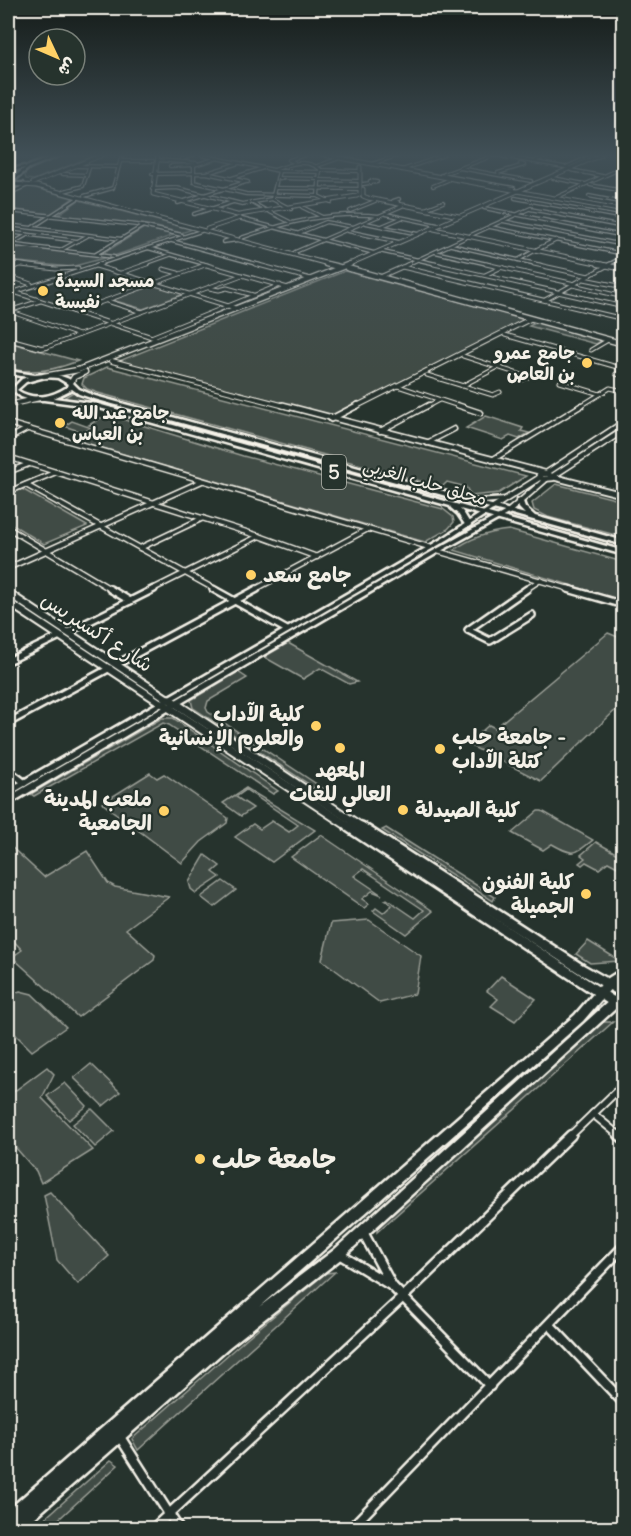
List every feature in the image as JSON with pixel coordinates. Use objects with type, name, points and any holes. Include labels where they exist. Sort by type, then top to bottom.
[{"type":"highway","points":[[8,373],[44,376]]},
{"type":"highway","points":[[8,384],[15,389],[24,381],[44,376]]},
{"type":"highway","name":"محلق حلب الغربي","points":[[44,376],[62,378],[76,390],[93,397],[624,543]]},
{"type":"highway","points":[[44,398],[62,393],[70,388],[70,384]]},
{"type":"highway","name":"محلق حلب الغربي","points":[[15,389],[23,396],[90,404],[624,553]]},
{"type":"highway","points":[[461,499],[484,501],[504,499]]},
{"type":"highway","points":[[520,500],[525,511],[539,520]]},
{"type":"highway","points":[[449,504],[461,513],[468,525]]},
{"type":"main road","points":[[192,227],[239,239]]},
{"type":"main road","points":[[194,227],[624,343]]},
{"type":"main road","points":[[44,376],[78,370],[345,267],[437,227]]},
{"type":"main road","points":[[70,384],[74,377],[82,372],[345,267],[437,227]]},
{"type":"main road","points":[[266,246],[296,252],[532,320],[624,343]]},
{"type":"main road","points":[[8,801],[287,630],[468,525],[492,508]]},
{"type":"main road","points":[[8,792],[508,512]]},
{"type":"main road","points":[[13,1528],[120,1437],[224,1342],[338,1254],[619,1007],[624,993],[581,969],[169,703]]},
{"type":"main road","points":[[169,703],[619,1007]]},
{"type":"main road","points":[[8,1519],[579,1018],[609,984],[624,972]]},
{"type":"street","points":[[21,227],[122,239]]},
{"type":"street","points":[[96,254],[142,227]]},
{"type":"street","points":[[146,227],[182,235]]},
{"type":"street","points":[[9,292],[114,257],[171,241],[208,227]]},
{"type":"street","points":[[9,292],[209,227]]},
{"type":"street","points":[[232,239],[223,242],[229,243],[271,227],[374,253]]},
{"type":"street","points":[[297,234],[315,227]]},
{"type":"street","points":[[296,252],[354,227]]},
{"type":"street","points":[[385,227],[418,234]]},
{"type":"street","points":[[437,227],[624,268]]},
{"type":"street","points":[[382,276],[490,227],[624,255]]},
{"type":"street","points":[[531,227],[624,245]]},
{"type":"street","points":[[575,227],[624,236]]},
{"type":"street","points":[[592,230],[598,227]]},
{"type":"street","points":[[569,234],[582,228]]},
{"type":"street","points":[[346,230],[399,242]]},
{"type":"street","points":[[8,232],[77,241]]},
{"type":"street","points":[[545,238],[558,232]]},
{"type":"street","points":[[8,244],[29,235]]},
{"type":"street","points":[[60,250],[89,235]]},
{"type":"street","points":[[566,242],[578,236]]},
{"type":"street","points":[[518,260],[556,240]]},
{"type":"street","points":[[171,241],[311,279]]},
{"type":"street","points":[[8,244],[114,257]]},
{"type":"street","points":[[451,245],[590,276]]},
{"type":"street","points":[[146,248],[288,288]]},
{"type":"street","points":[[382,251],[624,307]]},
{"type":"street","points":[[435,252],[624,297]]},
{"type":"street","points":[[121,273],[147,266],[142,265],[171,255]]},
{"type":"street","points":[[545,300],[624,255]]},
{"type":"street","points":[[491,265],[506,257]]},
{"type":"street","points":[[513,270],[528,262]]},
{"type":"street","points":[[8,266],[22,264],[71,272]]},
{"type":"street","points":[[17,266],[22,264]]},
{"type":"street","points":[[74,312],[206,264]]},
{"type":"street","points":[[95,265],[235,309]]},
{"type":"street","points":[[8,266],[56,269],[83,267]]},
{"type":"street","points":[[402,267],[624,319]]},
{"type":"street","points":[[486,275],[502,267]]},
{"type":"street","points":[[162,268],[180,274]]},
{"type":"street","points":[[56,269],[58,275]]},
{"type":"street","points":[[461,280],[476,273]]},
{"type":"street","points":[[8,338],[41,348],[47,347],[242,275]]},
{"type":"street","points":[[8,276],[31,284]]},
{"type":"street","points":[[482,285],[496,278]]},
{"type":"street","points":[[584,279],[624,287]]},
{"type":"street","points":[[220,283],[255,295]]},
{"type":"street","points":[[151,337],[280,285]]},
{"type":"street","points":[[208,288],[219,290],[227,288],[255,295]]},
{"type":"street","points":[[9,292],[158,339]]},
{"type":"street","points":[[105,300],[142,312]]},
{"type":"street","points":[[8,311],[40,301]]},
{"type":"street","points":[[8,311],[79,335]]},
{"type":"street","points":[[332,421],[532,320]]},
{"type":"street","points":[[502,335],[624,369]]},
{"type":"street","points":[[591,350],[608,340]]},
{"type":"street","points":[[462,386],[521,355]]},
{"type":"street","points":[[461,356],[528,376],[522,380]]},
{"type":"street","points":[[112,361],[332,421],[380,431],[401,439],[427,443],[455,453],[492,460],[542,476]]},
{"type":"street","points":[[104,364],[624,495]]},
{"type":"street","points":[[624,369],[616,374],[624,376]]},
{"type":"street","points":[[425,374],[493,395],[501,392]]},
{"type":"street","points":[[560,382],[600,394]]},
{"type":"street","points":[[400,387],[481,413]]},
{"type":"street","points":[[492,460],[610,388],[624,392]]},
{"type":"street","points":[[8,396],[15,389]]},
{"type":"street","points":[[8,405],[44,398]]},
{"type":"street","points":[[380,431],[439,400]]},
{"type":"street","points":[[492,508],[624,422]]},
{"type":"street","points":[[8,423],[429,548]]},
{"type":"street","points":[[616,426],[624,429]]},
{"type":"street","points":[[8,439],[27,429]]},
{"type":"street","points":[[427,443],[454,429]]},
{"type":"street","points":[[553,477],[624,429]]},
{"type":"street","points":[[575,453],[584,456]]},
{"type":"street","points":[[8,457],[260,536],[316,557]]},
{"type":"street","points":[[8,472],[29,464]]},
{"type":"street","points":[[8,492],[56,472]]},
{"type":"street","points":[[508,512],[542,476]]},
{"type":"street","points":[[8,568],[202,481]]},
{"type":"street","points":[[26,485],[287,630]]},
{"type":"street","points":[[140,548],[203,518]]},
{"type":"street","points":[[8,528],[130,601]]},
{"type":"street","points":[[8,723],[366,530]]},
{"type":"street","points":[[68,632],[260,536]]},
{"type":"street","points":[[437,551],[624,605]]},
{"type":"street","points":[[532,615],[490,641],[468,630],[540,580]]},
{"type":"street","name":"شارع أكسبريس","points":[[8,593],[68,632],[113,666]]},
{"type":"street","points":[[8,602],[169,703]]},
{"type":"street","points":[[8,662],[60,636]]},
{"type":"street","points":[[8,770],[25,783]]},
{"type":"street","points":[[154,1528],[403,1297],[624,1084]]},
{"type":"street","points":[[593,1114],[624,1139]]},
{"type":"street","points":[[363,1231],[392,1286]]},
{"type":"street","points":[[351,1528],[623,1247]]},
{"type":"street","points":[[338,1254],[392,1286],[490,1386]]},
{"type":"street","points":[[550,1324],[624,1403]]},
{"type":"street","points":[[120,1437],[178,1528]]},
{"type":"shaded area","points":[[155,227],[190,229],[181,233]]},
{"type":"shaded area","points":[[144,228],[174,235],[114,256],[102,254]]},
{"type":"shaded area","points":[[24,247],[108,257],[71,267],[8,261],[8,249]]},
{"type":"shaded area","points":[[345,271],[525,319],[333,416],[119,361]]},
{"type":"shaded area","points":[[154,285],[184,294],[143,309],[112,300]]},
{"type":"shaded area","points":[[537,322],[603,340],[596,344],[529,326]]},
{"type":"shaded area","points":[[8,342],[78,361],[43,370],[26,371],[8,368]]},
{"type":"shaded area","points":[[107,367],[526,476],[499,493],[471,496],[466,487],[447,482],[442,487],[98,393],[87,389],[82,384],[84,378]]},
{"type":"shaded area","points":[[75,391],[120,407],[485,508],[479,510],[88,401],[63,398]]},
{"type":"shaded area","points":[[88,414],[101,418],[115,417],[243,456],[443,509],[453,517],[454,522],[448,529],[425,542],[72,439],[90,429],[82,432],[64,426],[72,421],[91,428],[94,426],[89,425],[99,419]]},
{"type":"shaded area","points":[[486,416],[523,428],[521,431],[529,433],[519,439],[510,436],[503,440],[466,428]]},
{"type":"shaded area","points":[[556,484],[623,501],[623,537],[548,517],[534,510],[532,503]]},
{"type":"shaded area","points":[[22,489],[87,526],[44,544],[8,522],[8,495]]},
{"type":"shaded area","points":[[509,530],[623,562],[623,601],[454,550],[480,536]]},
{"type":"shaded area","points":[[608,633],[623,639],[623,703],[541,781],[467,744],[489,725],[495,728]]},
{"type":"shaded area","points":[[288,643],[357,682],[349,684],[320,668],[303,679],[264,657]]},
{"type":"shaded area","points":[[238,672],[247,678],[208,701],[206,708],[208,712],[324,789],[322,793],[193,708],[191,700]]},
{"type":"shaded area","points":[[162,718],[173,718],[278,791],[273,794],[163,723],[34,796],[31,794]]},
{"type":"shaded area","name":"ملعب المدينة الجامعية","points":[[150,773],[157,778],[164,774],[228,818],[227,823],[201,842],[182,863],[102,803]]},
{"type":"shaded area","points":[[246,788],[315,830],[272,862],[235,837],[253,824],[260,829],[272,821],[289,832],[298,825],[246,790],[236,797],[253,808],[241,816],[223,803]]},
{"type":"shaded area","points":[[538,811],[542,811],[593,840],[582,849],[573,852],[565,851],[552,844],[543,850],[512,833]]},
{"type":"shaded area","points":[[386,828],[495,897],[493,901],[382,830]]},
{"type":"shaded area","points":[[321,835],[433,911],[406,934],[373,911],[376,908],[383,913],[392,905],[385,900],[387,899],[415,918],[424,910],[363,869],[354,876],[382,895],[372,891],[362,899],[369,904],[364,908],[291,857]]},
{"type":"shaded area","points":[[596,842],[623,857],[623,870],[608,862],[599,869],[586,862],[582,865],[579,863],[585,858],[581,855]]},
{"type":"shaded area","points":[[8,844],[44,877],[87,851],[108,883],[115,887],[169,897],[126,929],[155,955],[154,960],[78,1017],[12,957],[22,950],[8,935]]},
{"type":"shaded area","points":[[205,855],[220,866],[213,872],[220,877],[196,893],[191,889],[189,882]]},
{"type":"shaded area","points":[[223,881],[236,890],[214,907],[201,897]]},
{"type":"shaded area","points":[[369,920],[421,956],[415,994],[380,1003],[322,960],[331,923]]},
{"type":"shaded area","points":[[588,941],[620,961],[590,963],[576,954]]},
{"type":"shaded area","points":[[501,976],[536,999],[515,1021],[491,1006],[498,999],[487,991]]},
{"type":"shaded area","points":[[20,991],[32,994],[66,1027],[32,1051],[8,1027],[8,995]]},
{"type":"shaded area","points":[[603,1022],[613,1022],[377,1232],[377,1228],[441,1163],[594,1027]]},
{"type":"shaded area","points":[[91,1064],[120,1092],[103,1106],[74,1078]]},
{"type":"shaded area","points":[[47,1067],[54,1074],[42,1098],[93,1150],[41,1183],[36,1171],[8,1139],[8,1096]]},
{"type":"shaded area","points":[[65,1083],[87,1106],[69,1120],[47,1096]]},
{"type":"shaded area","points":[[92,1109],[114,1131],[95,1147],[73,1124]]},
{"type":"shaded area","points":[[50,1192],[109,1256],[78,1284],[57,1260],[44,1195]]},
{"type":"shaded area","points":[[335,1272],[138,1450],[132,1439],[248,1337],[326,1273]]},
{"type":"shaded area","points":[[111,1460],[118,1465],[49,1528],[34,1528]]},
{"type":"place","name":"مسجد السيدة نفيسة","points":[[43,291]]},
{"type":"place","name":"جامع عمرو بن العاص","points":[[587,363]]},
{"type":"place","name":"جامع عبد الله بن العباس","points":[[60,423]]},
{"type":"place","name":"جامع سعد","points":[[251,575]]},
{"type":"place","name":"كلية الآداب والعلوم الإنسانية","points":[[316,726]]},
{"type":"place","name":"المعهد العالي للغات","points":[[340,748]]},
{"type":"place","name":"جامعة حلب - كتلة الآداب","points":[[440,749]]},
{"type":"place","name":"كلية الصيدلة","points":[[403,810]]},
{"type":"place","name":"ملعب المدينة الجامعية","points":[[164,811]]},
{"type":"place","name":"كلية الفنون الجميلة","points":[[586,894]]},
{"type":"place","name":"جامعة حلب","points":[[200,1159]]}]
